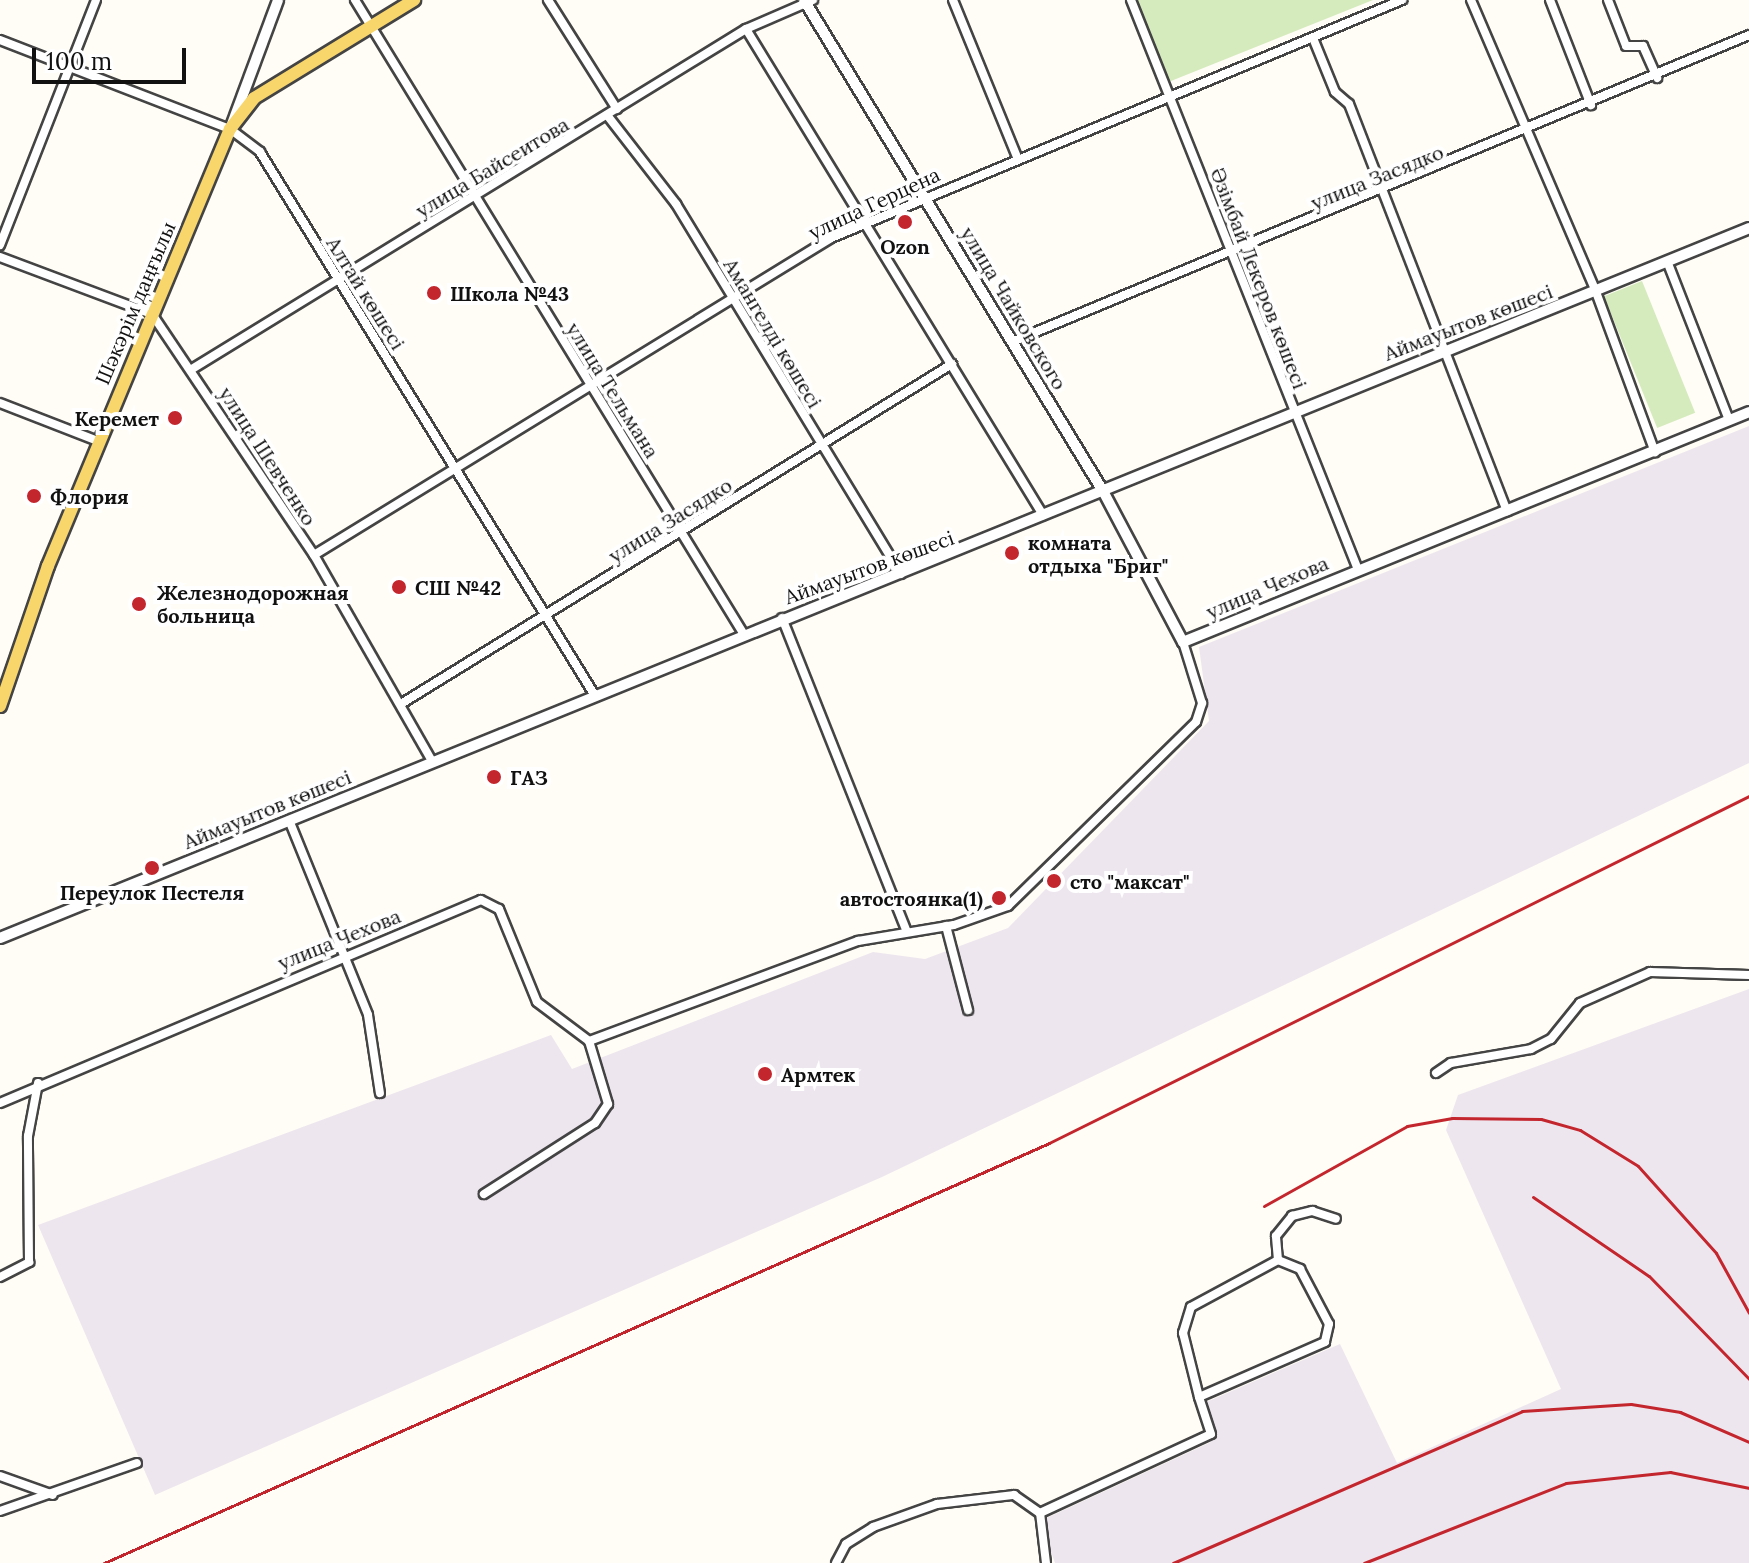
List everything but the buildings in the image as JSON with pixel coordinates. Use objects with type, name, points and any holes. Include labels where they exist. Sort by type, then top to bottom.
[{"type":"main road","name":"Шәкәрім даңғылы","points":[[1,699],[98,441],[230,129],[254,98],[414,0]]},
{"type":"street","points":[[0,245],[96,0]]},
{"type":"street","points":[[230,129],[278,0]]},
{"type":"street","name":"улица Тельмана","points":[[355,0],[743,633]]},
{"type":"street","points":[[548,0],[617,109]]},
{"type":"street","points":[[953,0],[1017,157]]},
{"type":"street","name":"Әзімбай Лекеров көшесі","points":[[1131,0],[1357,567]]},
{"type":"street","name":"улица Герцена","points":[[314,555],[734,298],[865,223],[924,195],[1402,0]]},
{"type":"street","points":[[1471,0],[1596,292],[1655,452]]},
{"type":"street","points":[[1550,0],[1591,105]]},
{"type":"street","points":[[1608,0],[1626,46],[1643,46],[1657,78]]},
{"type":"street","name":"улица Байсеитова","points":[[192,369],[746,29],[807,1]]},
{"type":"street","name":"улица Чайковского","points":[[807,1],[1103,491],[1183,642]]},
{"type":"street","points":[[746,29],[1043,515]]},
{"type":"street","name":"улица Засядко","points":[[1014,341],[1526,134],[1749,35]]},
{"type":"street","points":[[1313,38],[1384,192],[1507,511]]},
{"type":"street","name":"Алтай көшесі","points":[[0,40],[230,129],[260,152],[594,694]]},
{"type":"street","name":"Амангелді көшесі","points":[[607,115],[676,204],[901,574]]},
{"type":"street","name":"Аймауытов көшесі","points":[[0,938],[743,633],[901,574],[1294,411],[1749,228]]},
{"type":"street","points":[[0,257],[152,314]]},
{"type":"street","points":[[1667,261],[1729,420]]},
{"type":"street","name":"улица Шевченко","points":[[152,314],[192,369],[314,555],[404,702],[432,761]]},
{"type":"street","name":"улица Засядко","points":[[404,702],[952,364]]},
{"type":"street","points":[[0,403],[98,441]]},
{"type":"street","name":"улица Чехова","points":[[1183,642],[1357,567],[1507,511],[1749,412]]},
{"type":"street","points":[[782,618],[907,932]]},
{"type":"street","points":[[484,1194],[603,1116],[608,1104],[589,1041],[858,941],[946,926],[1008,906],[1196,722],[1202,703],[1183,642]]},
{"type":"street","points":[[289,820],[368,1015],[380,1093]]},
{"type":"street","name":"улица Чехова","points":[[0,1103],[38,1082],[481,900],[491,903],[537,1002],[589,1041]]},
{"type":"street","points":[[946,926],[968,1010]]},
{"type":"street","points":[[1436,1073],[1451,1063],[1531,1049],[1551,1039],[1580,1003],[1650,972],[1749,975]]},
{"type":"street","points":[[0,1277],[29,1262],[28,1136],[38,1082]]},
{"type":"street","points":[[1278,1260],[1276,1236],[1292,1216],[1312,1211],[1336,1219]]},
{"type":"street","points":[[1199,1397],[1325,1342],[1329,1324],[1305,1276],[1278,1260]]},
{"type":"street","points":[[1040,1513],[1211,1434],[1183,1333],[1191,1307],[1278,1260]]},
{"type":"street","points":[[0,1511],[53,1495],[137,1463]]},
{"type":"street","points":[[0,1476],[53,1495]]},
{"type":"street","points":[[836,1563],[846,1544],[873,1527],[937,1504],[1014,1495],[1040,1513],[1046,1563]]},
{"type":"shaded area","points":[[1749,426],[1749,763],[882,1177],[155,1495],[38,1225],[551,1035],[572,1069],[873,952],[925,959],[1008,928],[1209,721],[1199,647]]},
{"type":"shaded area","points":[[1749,989],[1749,1563],[1055,1563],[1040,1521],[1211,1442],[1204,1403],[1340,1344],[1397,1463],[1561,1389],[1446,1130],[1458,1095]]},
{"type":"green space","points":[[1132,0],[1373,0],[1166,83]]},
{"type":"green space","points":[[1642,281],[1695,413],[1657,428],[1604,296]]},
{"type":"railway","points":[[104,1563],[1049,1143],[1749,796]]},
{"type":"railway","points":[[1264,1206],[1407,1126],[1452,1118],[1541,1119],[1580,1130],[1638,1166],[1716,1253],[1749,1313]]},
{"type":"railway","points":[[1533,1197],[1649,1276],[1749,1379]]},
{"type":"railway","points":[[1173,1563],[1522,1411],[1631,1404],[1680,1412],[1749,1442]]},
{"type":"railway","points":[[1364,1563],[1566,1483],[1670,1472],[1749,1488]]},
{"type":"place","name":"Ozon","points":[[905,222]]},
{"type":"place","name":"Школа №43","points":[[434,293]]},
{"type":"place","name":"Керемет","points":[[175,418]]},
{"type":"place","name":"Флория","points":[[34,496]]},
{"type":"place","name":"комната отдыха \"Бриг\"","points":[[1012,553]]},
{"type":"place","name":"СШ №42","points":[[399,587]]},
{"type":"place","name":"Железнодорожная больница","points":[[139,604]]},
{"type":"place","name":"ГАЗ","points":[[494,777]]},
{"type":"place","name":"Переулок Пестеля","points":[[152,868]]},
{"type":"place","name":"сто \"максат\"","points":[[1054,881]]},
{"type":"place","name":"автостоянка(1)","points":[[999,898]]},
{"type":"place","name":"Армтек","points":[[765,1074]]}]
